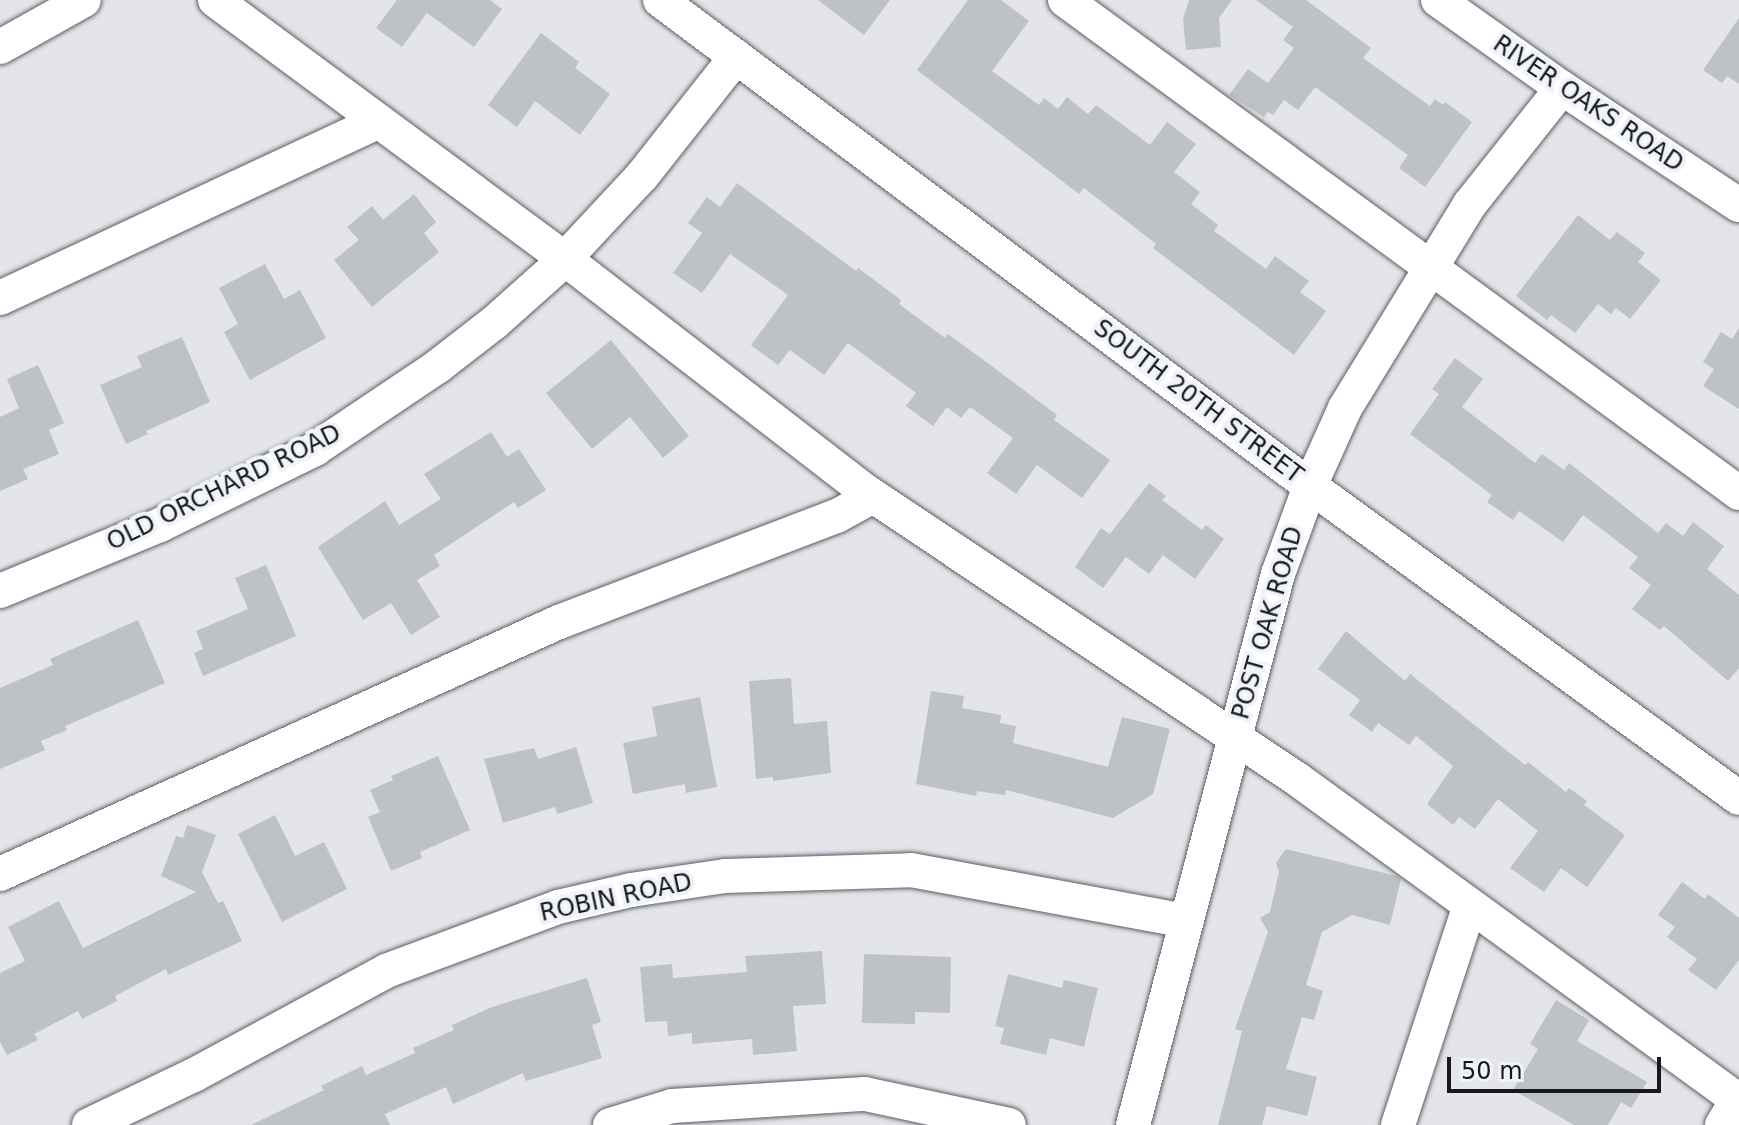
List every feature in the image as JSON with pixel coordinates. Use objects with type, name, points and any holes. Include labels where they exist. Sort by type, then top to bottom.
[{"type":"street","points":[[0,47],[84,0]]},
{"type":"street","points":[[215,0],[565,259],[873,496],[1234,738],[1470,905],[1734,1106]]},
{"type":"street","name":"SOUTH 20TH STREET","points":[[660,0],[1310,486],[1739,798]]},
{"type":"street","points":[[1065,0],[1429,270],[1739,493]]},
{"type":"street","name":"RIVER OAKS ROAD","points":[[1438,0],[1562,88],[1739,205]]},
{"type":"street","name":"OLD ORCHARD ROAD","points":[[0,591],[160,525],[315,449],[437,367],[495,322],[565,259],[642,176],[736,57]]},
{"type":"street","name":"POST OAK ROAD","points":[[1133,1125],[1278,574],[1310,486],[1345,408],[1470,204],[1562,88]]},
{"type":"street","points":[[0,298],[379,121]]},
{"type":"street","points":[[0,874],[559,622],[837,516],[873,496]]},
{"type":"street","name":"ROBIN ROAD","points":[[89,1125],[194,1075],[386,971],[558,907],[631,890],[725,876],[911,870],[1185,921]]},
{"type":"street","points":[[1398,1125],[1470,905]]},
{"type":"street","points":[[610,1125],[672,1106],[865,1094],[1009,1125]]},
{"type":"building","points":[[397,0],[490,0],[502,9],[474,47],[427,13],[402,47],[376,28]]},
{"type":"building","points":[[818,0],[890,0],[864,35]]},
{"type":"building","points":[[968,0],[1001,0],[1029,21],[992,71],[1039,105],[1044,98],[1058,109],[1067,97],[1088,114],[1096,105],[1150,145],[1167,122],[1196,144],[1174,172],[1200,192],[1191,204],[1218,225],[1214,231],[1266,269],[1275,256],[1309,281],[1300,292],[1326,311],[1294,355],[1153,248],[1156,244],[1084,188],[1079,194],[917,70]]},
{"type":"building","points":[[1189,0],[1232,0],[1219,18],[1221,47],[1186,50],[1183,19]]},
{"type":"building","points":[[1256,0],[1306,0],[1371,48],[1363,58],[1430,106],[1435,99],[1443,105],[1445,102],[1472,122],[1425,187],[1399,168],[1408,155],[1315,87],[1298,110],[1284,100],[1273,115],[1268,112],[1264,117],[1229,95],[1248,69],[1268,83],[1294,48],[1283,40],[1293,27]]},
{"type":"building","points":[[1739,18],[1739,84],[1727,76],[1722,83],[1703,70]]},
{"type":"building","points":[[541,33],[579,62],[575,68],[610,94],[580,135],[535,101],[517,127],[488,105]]},
{"type":"building","points":[[737,183],[856,271],[858,268],[901,300],[899,304],[945,338],[948,334],[985,361],[1057,415],[1054,420],[1110,460],[1082,498],[1037,465],[1016,494],[987,473],[1013,438],[970,407],[961,418],[947,407],[933,426],[906,406],[916,393],[848,343],[824,375],[790,350],[778,365],[751,345],[788,295],[730,254],[702,293],[673,273],[702,233],[688,223],[707,197],[720,207]]},
{"type":"building","points":[[414,194],[436,222],[424,233],[439,252],[372,307],[334,260],[359,240],[347,227],[372,206],[383,220]]},
{"type":"building","points":[[1578,215],[1610,240],[1617,232],[1645,253],[1638,262],[1661,280],[1630,319],[1616,308],[1611,314],[1598,304],[1575,333],[1551,315],[1547,320],[1516,296]]},
{"type":"building","points":[[265,264],[284,299],[300,290],[326,338],[250,380],[224,332],[238,324],[219,288]]},
{"type":"building","points":[[1739,328],[1739,409],[1703,386],[1714,369],[1703,362],[1721,332],[1732,339]]},
{"type":"building","points":[[182,337],[210,402],[146,431],[148,434],[126,444],[100,385],[142,367],[137,356]]},
{"type":"building","points":[[611,340],[689,436],[663,458],[630,417],[592,449],[546,393]]},
{"type":"building","points":[[1455,358],[1483,379],[1462,407],[1535,463],[1542,454],[1564,470],[1569,463],[1658,533],[1666,523],[1683,536],[1693,522],[1724,546],[1707,569],[1739,595],[1739,668],[1728,681],[1664,626],[1660,630],[1632,609],[1651,585],[1629,568],[1638,557],[1583,515],[1563,542],[1519,511],[1513,520],[1487,502],[1492,495],[1410,434],[1439,394],[1432,389]]},
{"type":"building","points":[[38,365],[64,423],[49,430],[59,454],[23,469],[28,479],[0,491],[0,417],[19,408],[7,379]]},
{"type":"building","points":[[491,432],[507,457],[519,449],[546,490],[518,508],[514,502],[434,555],[440,566],[417,580],[440,617],[411,635],[391,603],[363,620],[318,547],[385,501],[399,525],[441,499],[424,474]]},
{"type":"building","points":[[1149,483],[1166,496],[1162,500],[1202,530],[1206,525],[1224,539],[1195,579],[1163,555],[1149,574],[1126,557],[1103,588],[1075,567],[1101,528],[1110,534]]},
{"type":"building","points":[[266,565],[296,636],[203,676],[194,653],[203,649],[196,631],[248,609],[235,578]]},
{"type":"building","points":[[138,620],[165,683],[65,726],[67,730],[41,741],[45,750],[0,769],[0,688],[53,665],[50,659]]},
{"type":"building","points":[[1346,631],[1405,681],[1410,674],[1525,765],[1528,762],[1566,792],[1569,788],[1587,801],[1584,805],[1625,835],[1587,887],[1561,868],[1544,892],[1510,868],[1538,831],[1498,799],[1475,829],[1459,817],[1453,825],[1427,804],[1453,766],[1416,736],[1409,745],[1378,723],[1372,732],[1349,715],[1360,700],[1318,669]]},
{"type":"building","points":[[791,678],[794,724],[827,721],[831,773],[773,781],[773,777],[756,779],[749,681]]},
{"type":"building","points":[[931,691],[964,696],[962,708],[1001,715],[1000,723],[1016,726],[1013,743],[1108,767],[1122,717],[1170,729],[1153,794],[1113,818],[1006,790],[1005,795],[977,791],[976,796],[916,784]]},
{"type":"building","points":[[700,697],[717,787],[686,793],[685,784],[633,794],[623,743],[657,736],[652,707]]},
{"type":"building","points":[[576,747],[593,803],[557,814],[555,807],[503,823],[484,759],[534,748],[538,759]]},
{"type":"building","points":[[438,756],[470,830],[420,852],[422,858],[391,871],[368,817],[380,812],[370,790],[393,780],[391,776]]},
{"type":"building","points":[[275,815],[295,856],[324,842],[347,889],[282,922],[238,834]]},
{"type":"building","points":[[187,825],[216,835],[202,872],[218,903],[223,901],[242,941],[168,975],[166,969],[115,996],[117,1001],[82,1019],[78,1011],[34,1034],[38,1040],[7,1055],[0,1042],[0,973],[25,961],[8,927],[59,901],[83,948],[196,892],[161,876],[176,836],[183,838]]},
{"type":"building","points":[[1286,849],[1397,876],[1401,879],[1390,925],[1352,915],[1322,932],[1306,985],[1323,991],[1314,1020],[1302,1017],[1286,1069],[1317,1077],[1307,1116],[1267,1106],[1262,1125],[1218,1125],[1242,1031],[1235,1029],[1268,932],[1260,918],[1270,912],[1279,872],[1276,863]]},
{"type":"building","points":[[1682,882],[1705,899],[1708,894],[1739,918],[1739,960],[1716,990],[1688,970],[1697,959],[1667,937],[1675,927],[1658,915]]},
{"type":"building","points":[[822,951],[826,1004],[793,1006],[797,1051],[753,1055],[752,1039],[692,1044],[692,1033],[668,1036],[667,1021],[645,1022],[640,967],[672,964],[673,978],[747,972],[745,956]]},
{"type":"building","points":[[864,954],[951,957],[950,1013],[915,1012],[915,1024],[862,1023]]},
{"type":"building","points":[[1008,974],[1062,988],[1064,980],[1098,988],[1084,1047],[1050,1038],[1046,1055],[1000,1044],[1004,1028],[995,1026]]},
{"type":"building","points":[[587,978],[601,1022],[592,1025],[602,1058],[526,1081],[523,1073],[453,1104],[446,1087],[385,1114],[390,1125],[251,1125],[324,1090],[321,1086],[362,1066],[366,1075],[415,1053],[413,1048],[454,1030],[452,1025],[492,1007]]},
{"type":"building","points":[[1556,1000],[1589,1020],[1577,1041],[1647,1082],[1631,1108],[1621,1102],[1608,1125],[1574,1125],[1513,1090],[1538,1049],[1530,1044]]}]
